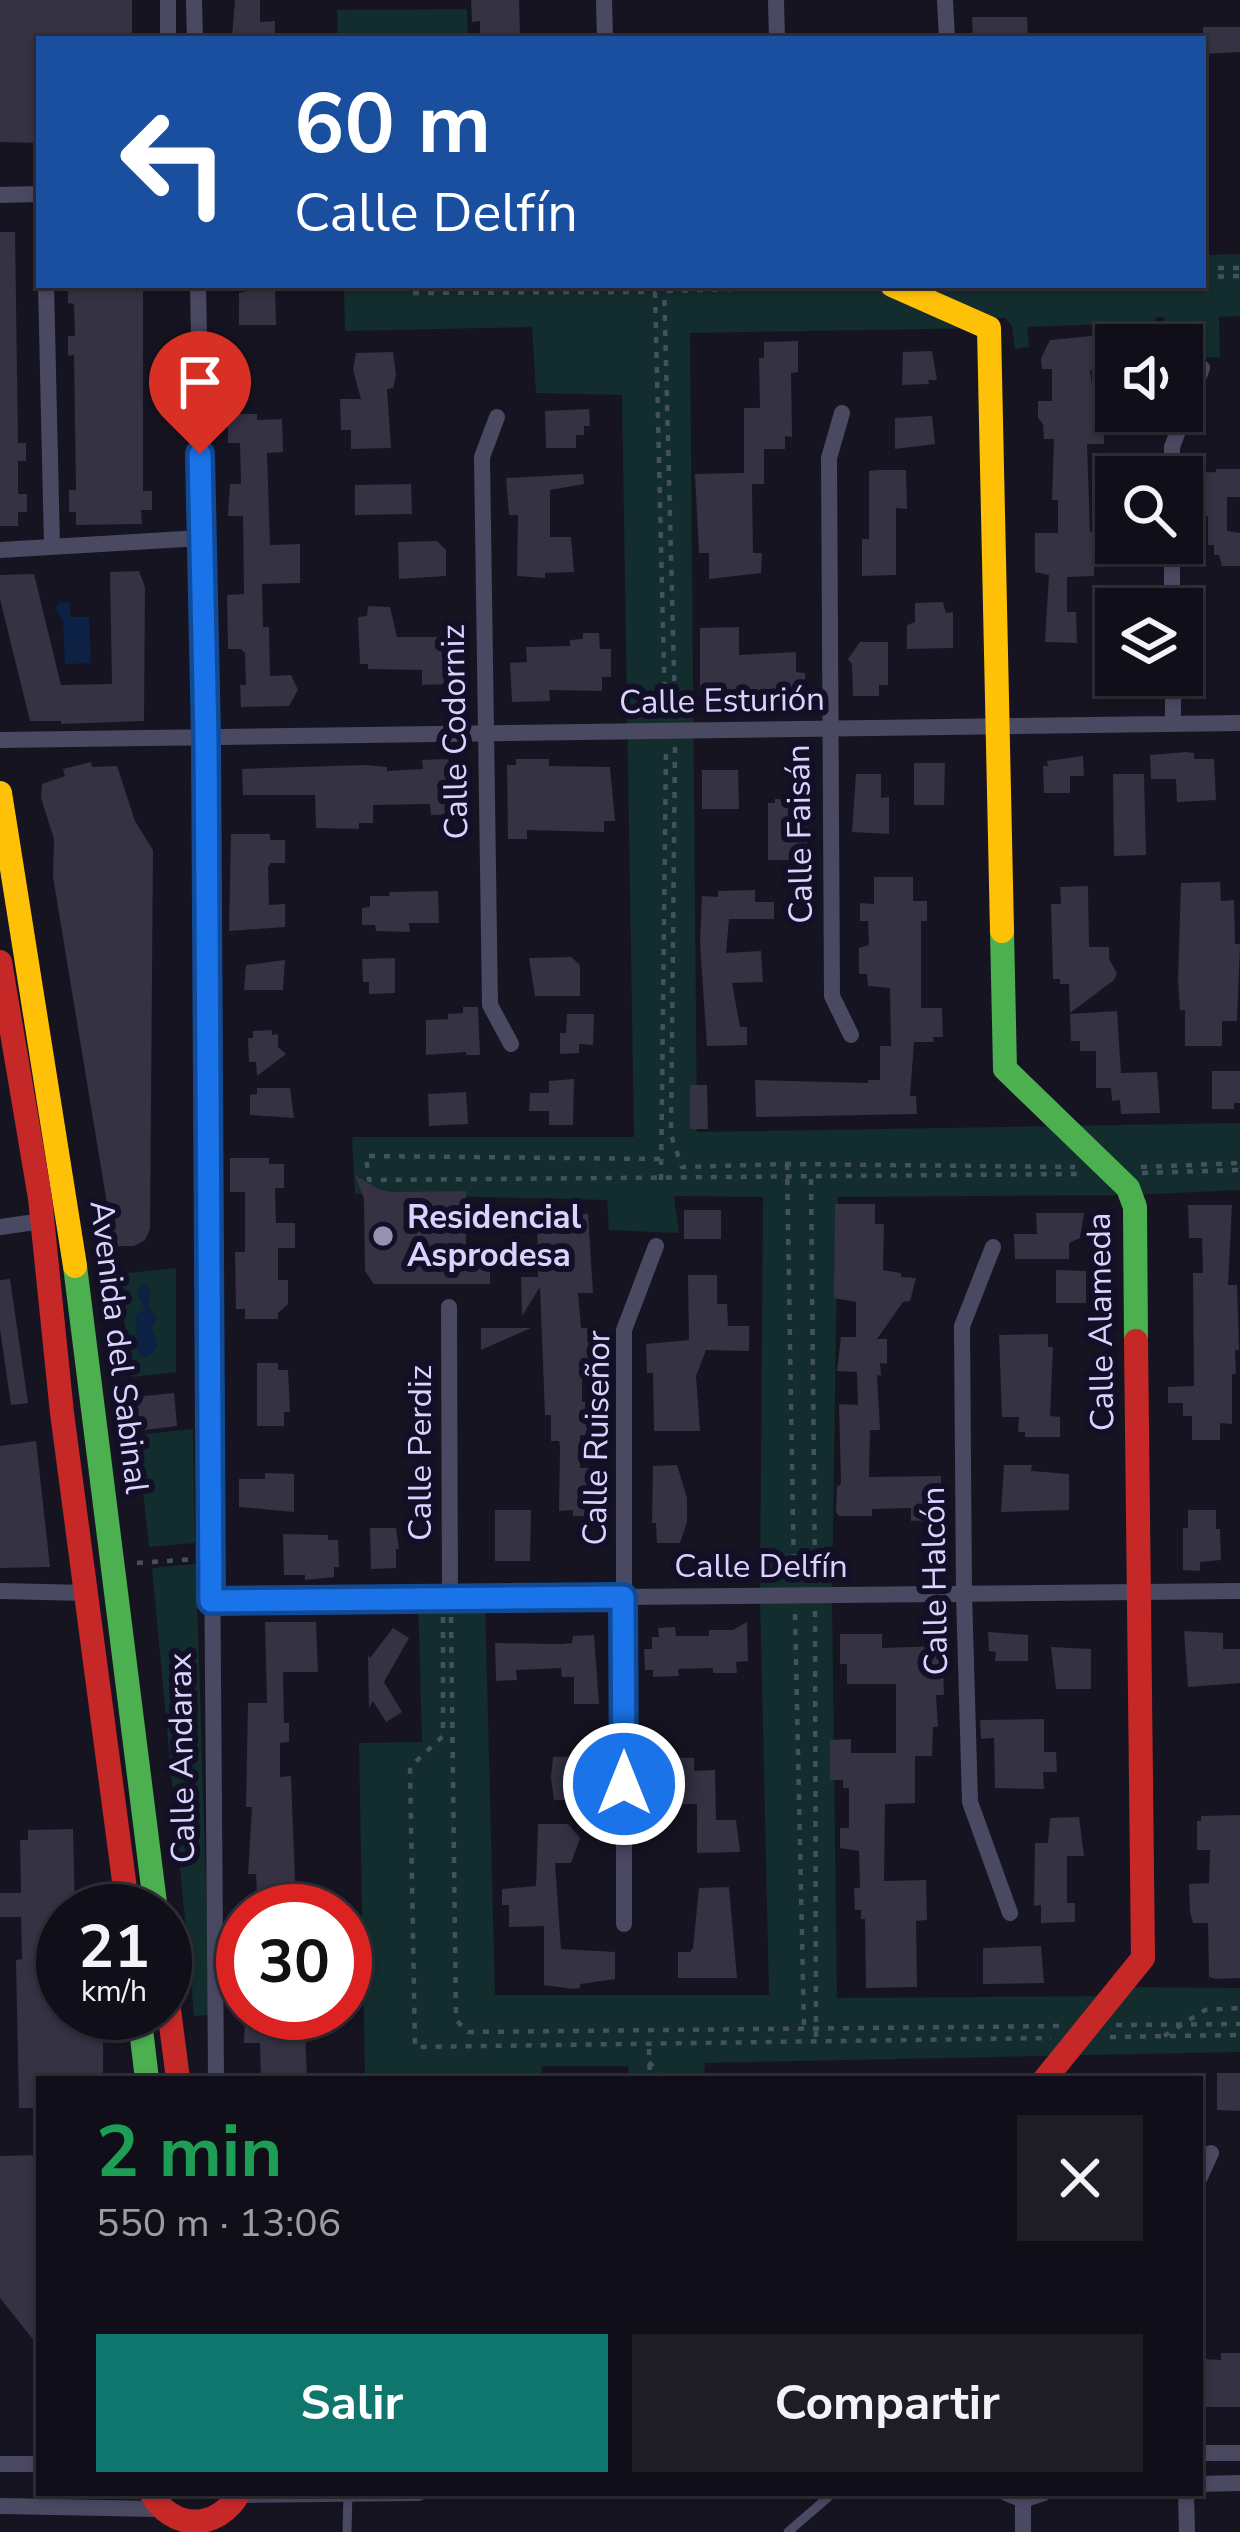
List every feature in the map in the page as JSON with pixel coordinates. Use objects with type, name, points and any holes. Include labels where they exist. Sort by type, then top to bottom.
[{"type":"street","points":[[168,0],[168,36]]},
{"type":"street","points":[[194,0],[195,36]]},
{"type":"street","points":[[604,0],[605,36]]},
{"type":"street","points":[[776,0],[777,36]]},
{"type":"street","points":[[945,0],[947,36]]},
{"type":"street","points":[[0,195],[36,194]]},
{"type":"street","points":[[46,288],[52,546]]},
{"type":"street","name":"Calle Andarax","points":[[198,288],[217,2076]]},
{"type":"street","name":"Calle Alameda","points":[[899,288],[989,328],[1005,1069],[1128,1188],[1135,1207],[1143,1958],[1078,2032],[1047,2076]]},
{"type":"street","name":"Calle Faisán","points":[[842,413],[829,458],[832,996],[851,1035]]},
{"type":"street","name":"Calle Codorniz","points":[[497,417],[482,457],[490,1005],[511,1044]]},
{"type":"street","points":[[0,550],[201,538]]},
{"type":"street","points":[[1173,696],[1173,724]]},
{"type":"street","name":"Calle Esturión","points":[[0,740],[1240,723]]},
{"type":"street","name":"Avenida del Sabinal","points":[[0,793],[66,1195],[153,1884]]},
{"type":"street","name":"Avenida del Sabinal","points":[[0,962],[42,1221],[125,1884]]},
{"type":"street","points":[[0,1227],[42,1221]]},
{"type":"street","name":"Calle Ruiseñor","points":[[624,1924],[624,1330],[656,1246]]},
{"type":"street","name":"Calle Halcón","points":[[993,1247],[962,1326],[964,1594],[970,1802],[1010,1913]]},
{"type":"street","name":"Calle Perdiz","points":[[447,1599],[449,1307]]},
{"type":"street","points":[[0,1591],[87,1593]]},
{"type":"street","name":"Calle Delfín","points":[[211,1601],[1240,1591]]},
{"type":"street","points":[[143,2040],[147,2076]]},
{"type":"street","points":[[173,2040],[178,2076]]},
{"type":"street","points":[[1203,2170],[1211,2152]]},
{"type":"street","points":[[1203,2453],[1240,2452]]},
{"type":"street","points":[[0,2464],[36,2464]]},
{"type":"street","points":[[1203,2484],[1240,2483]]},
{"type":"street","points":[[238,2497],[275,2496]]},
{"type":"street","points":[[1186,2496],[1187,2532]]},
{"type":"street","points":[[0,2506],[164,2514],[188,2528],[220,2520],[238,2497]]},
{"type":"street","points":[[231,2532],[238,2497]]},
{"type":"street","points":[[1014,2497],[1022,2532]]},
{"type":"lane","points":[[347,2530],[348,2496]]},
{"type":"lane","points":[[788,2532],[830,2496]]},
{"type":"path","points":[[1206,268],[1240,268]]},
{"type":"path","points":[[1206,277],[1240,277]]},
{"type":"path","points":[[406,288],[406,293],[781,288]]},
{"type":"path","points":[[660,1159],[366,1156],[369,1180],[1240,1167]]},
{"type":"path","points":[[676,1158],[682,1167],[787,1164],[1110,1171]]},
{"type":"path","points":[[113,1565],[210,1558]]},
{"type":"path","points":[[447,1599],[456,2020],[468,2032],[1240,2035]]},
{"type":"path","points":[[447,1599],[443,1736],[410,1767],[416,2048],[649,2046],[1078,2032]]},
{"type":"path","points":[[1164,2036],[1205,2010],[1240,2008]]},
{"type":"path","points":[[1102,2025],[1240,2024]]},
{"type":"path","points":[[649,2046],[650,2076]]},
{"type":"path","points":[[649,2062],[661,2076]]},
{"type":"green space","points":[[467,9],[468,36],[338,36],[337,10]]},
{"type":"green space","points":[[1240,254],[1240,316],[1219,317],[1220,357],[1203,357],[1203,324],[1164,324],[1164,317],[1155,318],[1155,324],[1027,327],[1029,347],[1015,349],[1012,326],[1005,318],[970,319],[989,328],[690,333],[697,1132],[1240,1123],[1240,1190],[838,1197],[832,1596],[837,1998],[1111,1996],[1119,1987],[1240,1988],[1240,2052],[705,2063],[704,2076],[629,2076],[628,2066],[542,2066],[541,2076],[365,2076],[364,2040],[372,2040],[372,1884],[362,1884],[359,1743],[422,1742],[418,1599],[485,1598],[495,1995],[769,1995],[760,1597],[763,1197],[674,1196],[679,1233],[609,1230],[607,1200],[355,1194],[352,1137],[634,1137],[622,395],[536,393],[532,327],[345,331],[344,288],[1206,288],[1206,255]]},
{"type":"green space","points":[[176,1268],[176,1372],[132,1377],[118,1274]]},
{"type":"green space","points":[[193,1429],[195,1543],[149,1547],[137,1435]]},
{"type":"green space","points":[[196,1564],[210,2015],[194,2016],[192,1884],[182,1884],[152,1568]]},
{"type":"water","points":[[70,602],[70,617],[89,617],[91,663],[65,664],[63,620],[55,609],[59,603]]},
{"type":"water","points":[[144,1284],[151,1291],[148,1306],[157,1319],[152,1328],[158,1344],[145,1357],[138,1354],[135,1316],[145,1308],[136,1291]]},
{"type":"building","points":[[0,0],[132,0],[132,36],[36,36],[36,143],[0,142]]},
{"type":"building","points":[[235,0],[260,0],[260,22],[275,21],[275,36],[232,36]]},
{"type":"building","points":[[471,0],[519,0],[520,36],[480,36],[480,21],[472,22]]},
{"type":"building","points":[[972,17],[1027,17],[1028,36],[973,36]]},
{"type":"building","points":[[1203,27],[1240,27],[1240,52],[1206,54]]},
{"type":"building","points":[[0,232],[15,232],[18,443],[26,443],[26,461],[18,461],[18,494],[27,494],[27,512],[18,512],[18,526],[0,526]]},
{"type":"building","points":[[68,288],[143,288],[143,491],[152,491],[152,510],[141,510],[142,524],[76,525],[76,512],[69,512],[69,490],[76,490],[74,355],[68,356],[68,336],[75,336],[74,304],[68,303]]},
{"type":"building","points":[[275,290],[276,325],[239,325],[239,293]]},
{"type":"building","points":[[1092,336],[1095,432],[1104,432],[1104,444],[1087,444],[1094,576],[1067,577],[1067,612],[1076,612],[1077,643],[1045,642],[1049,575],[1035,572],[1035,533],[1058,533],[1058,500],[1052,500],[1054,439],[1044,439],[1038,418],[1038,401],[1052,401],[1052,369],[1042,369],[1041,358],[1050,340]]},
{"type":"building","points":[[798,341],[798,372],[791,373],[792,437],[785,436],[785,449],[764,449],[764,484],[752,484],[753,553],[762,553],[761,573],[709,579],[709,553],[699,553],[695,474],[744,473],[744,408],[760,408],[759,358],[764,358],[764,342]]},
{"type":"building","points":[[932,351],[937,380],[902,385],[903,352]]},
{"type":"building","points":[[393,352],[396,375],[393,388],[387,389],[391,448],[351,449],[351,430],[341,430],[340,399],[361,399],[353,370],[356,353]]},
{"type":"building","points":[[589,409],[590,426],[584,426],[584,435],[576,435],[576,448],[546,448],[545,411]]},
{"type":"building","points":[[237,414],[257,414],[257,420],[282,419],[283,452],[267,453],[270,545],[300,544],[300,583],[262,584],[263,627],[269,627],[270,676],[291,675],[298,690],[289,706],[241,707],[245,653],[228,649],[227,595],[244,594],[243,516],[228,516],[230,484],[241,484],[240,443],[228,443],[228,418],[237,418]]},
{"type":"building","points":[[932,416],[935,444],[895,449],[895,418]]},
{"type":"building","points":[[1240,469],[1240,497],[1227,497],[1227,531],[1240,533],[1240,566],[1222,566],[1214,545],[1208,545],[1203,473]]},
{"type":"building","points":[[906,470],[907,509],[896,508],[896,575],[862,576],[862,539],[869,539],[869,471]]},
{"type":"building","points":[[583,474],[584,484],[550,490],[550,537],[571,537],[574,572],[545,573],[545,578],[517,576],[518,515],[509,515],[506,478]]},
{"type":"building","points":[[411,484],[412,514],[355,515],[355,485]]},
{"type":"building","points":[[437,541],[446,550],[446,576],[399,579],[398,542]]},
{"type":"building","points":[[139,571],[145,587],[144,721],[30,721],[0,599],[0,575],[34,574],[61,685],[112,684],[110,572]]},
{"type":"building","points":[[943,602],[946,613],[953,612],[953,648],[907,649],[907,625],[915,622],[915,603]]},
{"type":"building","points":[[368,606],[390,607],[397,637],[448,637],[448,684],[422,685],[422,670],[368,669],[368,664],[360,664],[358,617],[367,616]]},
{"type":"building","points":[[739,627],[739,655],[796,652],[796,672],[805,673],[805,693],[700,691],[700,628]]},
{"type":"building","points":[[583,633],[599,633],[600,649],[611,649],[611,677],[602,677],[602,691],[549,690],[550,701],[512,702],[510,663],[527,662],[526,647],[570,646],[570,640],[583,639]]},
{"type":"building","points":[[860,642],[888,642],[888,685],[879,685],[879,696],[853,696],[848,659]]},
{"type":"building","points":[[1194,753],[1194,759],[1214,759],[1216,800],[1177,802],[1176,779],[1151,779],[1150,755]]},
{"type":"building","points":[[1083,756],[1084,776],[1070,776],[1070,793],[1044,793],[1047,761]]},
{"type":"building","points":[[447,759],[454,769],[462,768],[463,814],[431,815],[430,804],[373,805],[373,823],[359,823],[359,829],[316,828],[315,795],[243,795],[242,769],[364,765],[387,767],[387,771],[423,769],[422,760]]},
{"type":"building","points":[[516,759],[549,759],[549,766],[610,767],[615,821],[604,821],[604,832],[527,830],[527,839],[508,839],[507,765],[516,765]]},
{"type":"building","points":[[91,762],[92,767],[117,766],[135,821],[153,850],[150,1229],[145,1240],[134,1246],[114,1246],[53,877],[54,839],[41,798],[42,784],[65,776],[63,769]]},
{"type":"building","points":[[914,763],[945,763],[944,805],[914,805]]},
{"type":"building","points":[[702,770],[738,770],[739,809],[702,809]]},
{"type":"building","points":[[856,774],[881,774],[881,798],[889,797],[889,834],[852,832]]},
{"type":"building","points":[[1113,774],[1144,774],[1146,855],[1114,856]]},
{"type":"building","points":[[807,800],[807,860],[768,860],[768,803]]},
{"type":"building","points":[[231,834],[270,834],[270,840],[285,840],[285,863],[268,867],[269,905],[285,904],[285,927],[229,931]]},
{"type":"building","points":[[874,877],[913,877],[913,901],[927,901],[927,921],[921,921],[921,1008],[942,1008],[943,1037],[914,1042],[910,1096],[916,1096],[917,1114],[756,1117],[755,1080],[880,1080],[880,1046],[891,1046],[890,988],[868,986],[867,974],[859,974],[859,948],[869,945],[868,921],[860,921],[860,903],[874,904]]},
{"type":"building","points":[[1220,882],[1221,901],[1234,900],[1235,944],[1240,944],[1237,1021],[1222,1021],[1222,1046],[1185,1046],[1185,1010],[1180,1010],[1178,979],[1181,883]]},
{"type":"building","points":[[1088,886],[1089,947],[1109,947],[1117,973],[1070,1013],[1069,984],[1053,979],[1051,904],[1061,904],[1060,887]]},
{"type":"building","points":[[755,890],[755,902],[774,902],[774,919],[729,919],[726,953],[761,951],[763,982],[732,983],[740,1027],[747,1027],[747,1045],[707,1046],[702,896]]},
{"type":"building","points":[[438,891],[439,923],[409,923],[410,932],[376,931],[375,925],[362,925],[362,908],[370,907],[370,896]]},
{"type":"building","points":[[571,957],[580,965],[580,996],[535,996],[529,958]]},
{"type":"building","points":[[395,958],[395,993],[369,994],[362,959]]},
{"type":"building","points":[[285,960],[283,990],[244,990],[246,965]]},
{"type":"building","points":[[463,1007],[478,1007],[480,1055],[426,1055],[426,1020],[448,1019],[448,1014],[463,1013]]},
{"type":"building","points":[[1117,1011],[1121,1073],[1157,1072],[1160,1113],[1121,1114],[1120,1100],[1112,1101],[1111,1088],[1096,1088],[1096,1051],[1080,1051],[1080,1041],[1071,1041],[1070,1014]]},
{"type":"building","points":[[567,1014],[594,1014],[593,1045],[579,1044],[579,1053],[560,1054],[560,1033],[566,1033]]},
{"type":"building","points":[[272,1030],[286,1054],[257,1076],[256,1062],[249,1062],[248,1038],[253,1038],[253,1031]]},
{"type":"building","points":[[1212,1071],[1240,1071],[1240,1103],[1234,1103],[1234,1109],[1212,1109]]},
{"type":"building","points":[[574,1079],[573,1125],[549,1125],[549,1111],[529,1111],[530,1093],[549,1093],[549,1081]]},
{"type":"building","points":[[690,1085],[707,1085],[708,1129],[690,1129]]},
{"type":"building","points":[[257,1088],[290,1088],[294,1118],[250,1115],[250,1095],[257,1094]]},
{"type":"building","points":[[466,1092],[468,1124],[429,1126],[428,1094]]},
{"type":"building","points":[[230,1158],[269,1158],[269,1164],[284,1164],[284,1188],[275,1188],[276,1223],[295,1223],[295,1248],[278,1248],[278,1280],[288,1280],[288,1304],[278,1319],[245,1319],[245,1309],[236,1309],[235,1252],[245,1252],[245,1192],[230,1192]]},
{"type":"building","name":"Residencial Asprodesa","points":[[355,1175],[393,1192],[466,1191],[466,1264],[490,1263],[490,1284],[374,1284],[365,1271],[364,1199]]},
{"type":"building","points":[[835,1204],[875,1204],[875,1224],[884,1224],[883,1270],[916,1278],[910,1301],[903,1302],[877,1339],[887,1339],[887,1364],[880,1363],[881,1376],[877,1375],[880,1430],[870,1430],[869,1477],[941,1476],[941,1520],[911,1521],[911,1508],[872,1509],[872,1516],[839,1516],[836,1512],[841,1484],[839,1404],[858,1405],[857,1372],[837,1371],[841,1337],[856,1337],[856,1302],[834,1298]]},
{"type":"building","points":[[1188,1205],[1232,1205],[1228,1285],[1237,1285],[1239,1350],[1235,1350],[1236,1374],[1232,1374],[1232,1424],[1220,1423],[1220,1440],[1192,1440],[1192,1416],[1183,1416],[1183,1403],[1168,1403],[1168,1387],[1194,1386],[1193,1273],[1203,1273],[1202,1238],[1189,1238]]},
{"type":"building","points":[[684,1210],[721,1210],[721,1239],[684,1239]]},
{"type":"building","points":[[537,1211],[588,1214],[593,1293],[578,1293],[581,1328],[597,1328],[597,1359],[582,1359],[582,1402],[585,1414],[594,1414],[594,1435],[580,1435],[580,1468],[593,1468],[593,1516],[559,1511],[560,1447],[559,1441],[551,1441],[551,1415],[545,1415],[540,1287],[522,1316],[521,1277],[538,1277]]},
{"type":"building","points":[[1036,1213],[1084,1213],[1080,1238],[1069,1243],[1069,1259],[1015,1259],[1014,1234],[1037,1234]]},
{"type":"building","points":[[1056,1270],[1086,1271],[1086,1303],[1056,1303]]},
{"type":"building","points":[[688,1275],[717,1275],[717,1304],[727,1304],[728,1326],[749,1326],[749,1351],[706,1350],[696,1376],[700,1431],[654,1431],[653,1373],[647,1373],[646,1344],[689,1340]]},
{"type":"building","points":[[10,1279],[28,1403],[11,1405],[0,1329],[0,1280]]},
{"type":"building","points":[[481,1328],[531,1328],[481,1350]]},
{"type":"building","points":[[1048,1334],[1048,1347],[1053,1347],[1050,1416],[1060,1417],[1060,1437],[1025,1437],[1025,1432],[1018,1432],[1019,1417],[1002,1417],[999,1335]]},
{"type":"building","points":[[257,1363],[278,1363],[278,1370],[288,1370],[290,1412],[284,1412],[284,1426],[257,1426]]},
{"type":"building","points":[[174,1393],[177,1426],[137,1431],[134,1397]]},
{"type":"building","points":[[36,1441],[50,1567],[0,1568],[0,1446]]},
{"type":"building","points":[[677,1465],[687,1498],[687,1522],[680,1543],[657,1543],[656,1523],[652,1523],[653,1466]]},
{"type":"building","points":[[1004,1465],[1032,1465],[1031,1471],[1069,1474],[1069,1510],[1001,1512]]},
{"type":"building","points":[[265,1473],[294,1474],[294,1512],[239,1507],[239,1479],[265,1479]]},
{"type":"building","points":[[495,1510],[531,1510],[530,1561],[495,1561]]},
{"type":"building","points":[[1188,1510],[1216,1510],[1216,1529],[1220,1529],[1221,1560],[1200,1562],[1200,1571],[1183,1570]]},
{"type":"building","points":[[370,1528],[396,1528],[396,1568],[371,1569]]},
{"type":"building","points":[[283,1534],[328,1535],[328,1540],[338,1540],[339,1567],[334,1567],[334,1577],[305,1580],[305,1575],[284,1575]]},
{"type":"building","points":[[265,1622],[316,1622],[318,1672],[283,1672],[289,1742],[280,1743],[280,1777],[291,1776],[295,1884],[257,1884],[256,1874],[248,1874],[252,1807],[246,1807],[248,1703],[267,1703]]},
{"type":"building","points":[[747,1622],[748,1661],[736,1662],[737,1673],[678,1669],[679,1676],[653,1677],[653,1670],[645,1670],[644,1649],[652,1649],[658,1628],[675,1627],[676,1636],[709,1636],[709,1630],[733,1630]]},
{"type":"building","points":[[393,1628],[409,1638],[384,1682],[402,1712],[386,1722],[373,1701],[369,1708],[368,1655],[370,1658]]},
{"type":"building","points":[[1184,1631],[1223,1633],[1223,1649],[1240,1649],[1240,1683],[1188,1687]]},
{"type":"building","points":[[988,1632],[1028,1635],[1028,1661],[995,1661]]},
{"type":"building","points":[[840,1634],[882,1634],[882,1648],[939,1646],[939,1661],[943,1662],[944,1695],[936,1695],[938,1727],[933,1727],[932,1756],[915,1756],[915,1803],[885,1804],[884,1881],[926,1880],[927,1920],[916,1921],[917,1987],[866,1988],[865,1919],[861,1919],[861,1910],[855,1910],[859,1851],[840,1848],[840,1828],[849,1828],[849,1788],[843,1788],[843,1780],[830,1780],[830,1740],[851,1739],[851,1753],[896,1753],[896,1684],[847,1684],[847,1664],[840,1664]]},
{"type":"building","points":[[594,1635],[599,1704],[574,1704],[574,1677],[562,1677],[561,1668],[516,1670],[517,1680],[496,1681],[495,1643],[561,1644],[572,1643],[573,1636]]},
{"type":"building","points":[[1051,1647],[1091,1649],[1091,1689],[1056,1689]]},
{"type":"building","points":[[1044,1719],[1044,1752],[1056,1752],[1057,1772],[1043,1772],[1044,1789],[995,1788],[994,1738],[981,1739],[980,1720]]},
{"type":"building","points":[[597,1756],[598,1800],[554,1800],[553,1757]]},
{"type":"building","points":[[655,1757],[694,1758],[694,1771],[715,1770],[716,1820],[736,1820],[740,1852],[697,1853],[697,1804],[653,1805]]},
{"type":"building","points":[[1240,1815],[1240,1978],[1216,1979],[1209,1977],[1208,1923],[1193,1923],[1190,1912],[1189,1884],[1209,1883],[1210,1850],[1197,1850],[1197,1821],[1201,1816]]},
{"type":"building","points":[[1079,1817],[1084,1856],[1067,1856],[1067,1903],[1075,1903],[1075,1922],[1041,1923],[1041,1905],[1034,1906],[1035,1843],[1048,1843],[1050,1818]]},
{"type":"building","points":[[538,1824],[568,1824],[580,1838],[571,1863],[555,1863],[561,1949],[615,1952],[615,1979],[573,1989],[544,1985],[544,1926],[509,1927],[509,1905],[502,1905],[502,1889],[536,1886]]},
{"type":"building","points":[[73,1829],[74,1884],[36,1884],[36,2040],[103,2040],[103,2076],[36,2076],[36,2108],[19,2108],[16,1960],[22,1959],[21,1917],[0,1917],[0,1893],[21,1893],[20,1840],[28,1840],[28,1830]]},
{"type":"building","points":[[729,1887],[737,1978],[678,1978],[678,1952],[693,1948],[699,1888]]},
{"type":"building","points":[[1041,1946],[1044,1983],[983,1984],[983,1948]]},
{"type":"building","points":[[244,2040],[305,2040],[307,2076],[261,2076],[260,2043]]},
{"type":"building","points":[[1217,2073],[1240,2073],[1240,2111],[1217,2110]]},
{"type":"building","points":[[36,2155],[36,2343],[0,2298],[0,2156]]},
{"type":"building","points":[[1221,2353],[1240,2353],[1240,2407],[1203,2407],[1203,2359],[1221,2360]]},
{"type":"traffic: fast","points":[[1002,931],[1005,1069],[1128,1188],[1135,1207],[1136,1341]]},
{"type":"traffic: fast","points":[[75,1266],[153,1884]]},
{"type":"traffic: fast","points":[[142,2040],[147,2076]]},
{"type":"traffic: slow","points":[[899,288],[989,328],[1002,931]]},
{"type":"traffic: slow","points":[[0,793],[75,1266]]},
{"type":"traffic: jam","points":[[0,962],[40,1198],[62,1413],[124,1884]]},
{"type":"traffic: jam","points":[[1047,2076],[1143,1958],[1136,1341]]},
{"type":"traffic: jam","points":[[173,2040],[178,2076]]},
{"type":"traffic: jam","points":[[153,2496],[171,2514],[195,2522],[219,2514],[237,2496]]},
{"type":"place","name":"Residencial Asprodesa","points":[[383,1236]]},
{"type":"route","points":[[200,454],[211,1601],[623,1597],[624,1784]]}]
